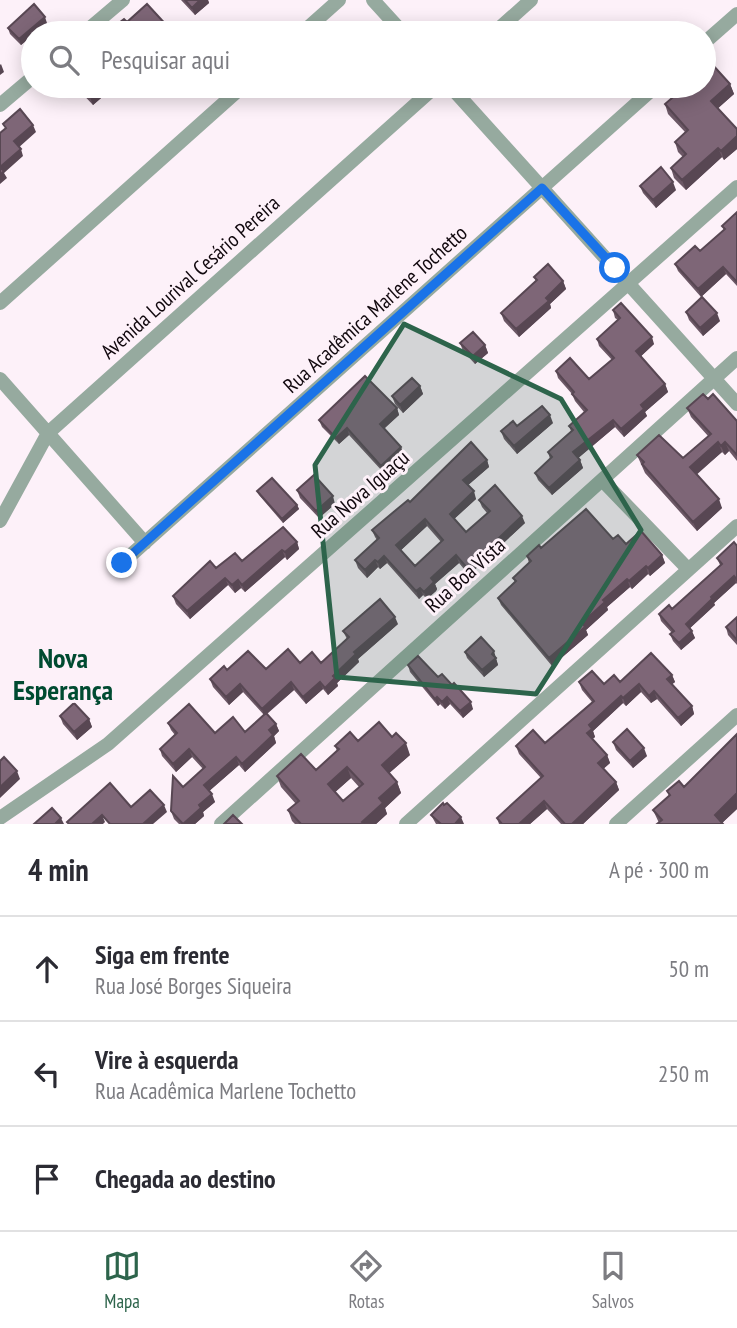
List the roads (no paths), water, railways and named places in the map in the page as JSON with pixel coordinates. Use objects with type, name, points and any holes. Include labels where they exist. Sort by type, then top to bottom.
[{"type":"street","points":[[98,21],[123,0]]},
{"type":"street","points":[[315,21],[339,0]]},
{"type":"street","points":[[373,0],[391,21]]},
{"type":"street","points":[[507,21],[531,0]]},
{"type":"street","points":[[716,32],[737,14]]},
{"type":"street","points":[[0,105],[21,87]]},
{"type":"street","points":[[0,303],[230,98]]},
{"type":"street","name":"Avenida Lourival Cesário Pereira","points":[[0,521],[48,433],[423,98]]},
{"type":"street","points":[[461,98],[737,404]]},
{"type":"street","name":"Rua Acadêmica Marlene Tochetto","points":[[122,563],[643,98]]},
{"type":"street","name":"Rua Nova Iguaçu","points":[[0,818],[108,744],[737,187]]},
{"type":"street","name":"Rua Boa Vista","points":[[221,824],[737,358]]},
{"type":"street","points":[[0,379],[145,543]]},
{"type":"street","points":[[602,480],[688,569]]},
{"type":"street","points":[[406,824],[737,526]]},
{"type":"street","points":[[616,824],[737,715]]},
{"type":"district","name":"Nova Esperança","points":[[63,673]]}]
